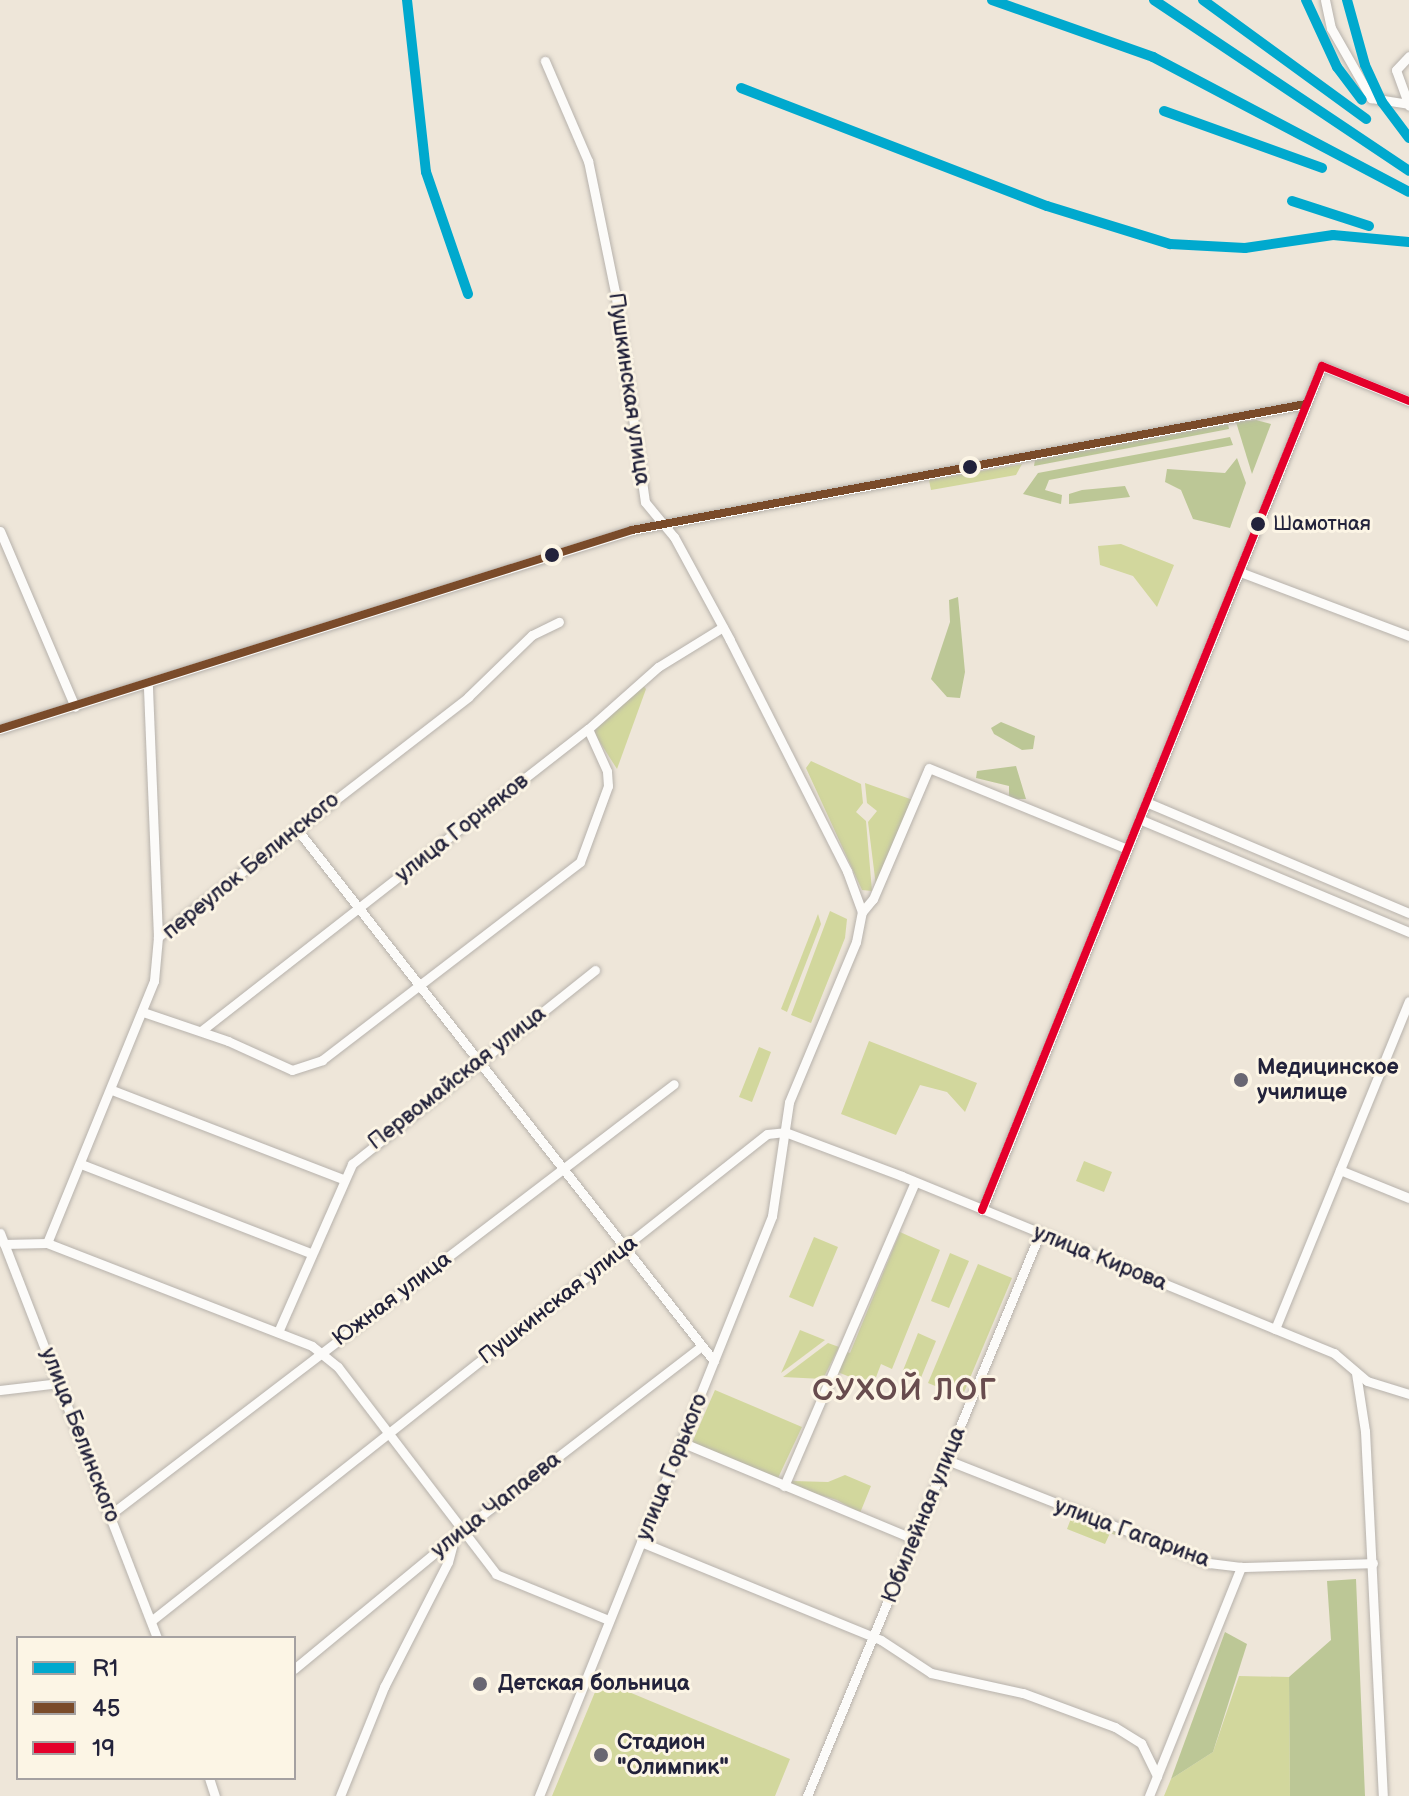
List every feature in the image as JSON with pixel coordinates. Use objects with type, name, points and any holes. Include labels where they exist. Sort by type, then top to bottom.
[{"type":"street","points":[[1325,0],[1331,28],[1371,98],[1408,105],[1396,70],[1409,56]]},
{"type":"street","name":"Пушкинская улица","points":[[545,61],[588,161],[615,292],[645,502],[663,523],[723,627],[841,858],[862,912]]},
{"type":"street","points":[[982,1210],[1322,366],[1409,401]]},
{"type":"street","points":[[0,729],[663,523],[1306,404]]},
{"type":"street","points":[[0,531],[75,707]]},
{"type":"street","points":[[1240,572],[1409,636]]},
{"type":"street","name":"переулок Белинского","points":[[47,1243],[143,1012],[154,981],[158,937],[468,697],[532,635],[559,622]]},
{"type":"street","name":"улица Горняков","points":[[201,1031],[588,729],[658,667],[723,627]]},
{"type":"street","points":[[148,684],[158,937]]},
{"type":"street","points":[[143,1012],[201,1031],[299,1070],[322,1060],[580,862],[608,786],[607,771],[588,729]]},
{"type":"street","points":[[785,1132],[789,1102],[856,942],[862,912],[873,899],[929,768],[1127,849]]},
{"type":"street","points":[[1146,802],[1409,913]]},
{"type":"street","points":[[1139,819],[1409,932]]},
{"type":"street","points":[[296,828],[622,1249],[714,1361]]},
{"type":"street","name":"Первомайская улица","points":[[278,1332],[343,1179],[366,1149],[595,970]]},
{"type":"street","points":[[1275,1329],[1409,1001]]},
{"type":"street","name":"Южная улица","points":[[111,1514],[674,1084]]},
{"type":"street","points":[[112,1090],[343,1179]]},
{"type":"street","name":"Пушкинская улица","points":[[151,1621],[749,1146],[767,1134],[785,1132]]},
{"type":"street","name":"улица Кирова","points":[[785,1132],[1334,1353],[1367,1381],[1409,1394]]},
{"type":"street","name":"улица Горького","points":[[539,1796],[772,1216],[785,1132]]},
{"type":"street","points":[[81,1164],[310,1253]]},
{"type":"street","points":[[1340,1170],[1409,1198]]},
{"type":"street","points":[[784,1486],[915,1182]]},
{"type":"street","name":"улица Белинского","points":[[0,1233],[156,1636]]},
{"type":"street","name":"Юбилейная улица","points":[[807,1796],[1040,1233]]},
{"type":"street","points":[[4,1244],[47,1243],[278,1332],[322,1353],[488,1566],[506,1581],[609,1620]]},
{"type":"street","name":"улица Чапаева","points":[[296,1667],[460,1532],[702,1346]]},
{"type":"street","points":[[1356,1370],[1363,1403],[1383,1796]]},
{"type":"street","points":[[0,1390],[60,1383]]},
{"type":"street","points":[[681,1442],[914,1539]]},
{"type":"street","name":"улица Гагарина","points":[[947,1460],[1194,1558],[1241,1567],[1373,1563]]},
{"type":"street","points":[[340,1796],[384,1687],[448,1562],[460,1532]]},
{"type":"street","points":[[641,1542],[874,1637],[931,1673],[1023,1693],[1115,1727],[1149,1752],[1157,1776]]},
{"type":"street","points":[[1149,1796],[1241,1567]]},
{"type":"green space","points":[[1256,420],[1271,424],[1252,474],[1236,422]]},
{"type":"green space","points":[[1228,424],[1229,429],[1034,466],[1035,460]]},
{"type":"green space","points":[[1230,437],[1233,445],[1049,480],[1045,490],[1062,495],[1061,504],[1023,494],[1038,473]]},
{"type":"green space","points":[[1237,458],[1246,483],[1230,528],[1193,519],[1181,490],[1165,482],[1167,469],[1225,473]]},
{"type":"green space","points":[[1022,464],[1016,475],[931,490],[929,480]]},
{"type":"green space","points":[[1125,486],[1130,497],[1069,504],[1069,494]]},
{"type":"green space","points":[[1121,544],[1174,565],[1157,607],[1133,576],[1100,565],[1098,546]]},
{"type":"green space","points":[[958,597],[965,672],[960,698],[947,697],[931,679],[950,622],[949,600]]},
{"type":"green space","points":[[642,684],[646,689],[617,769],[594,733],[597,724]]},
{"type":"green space","points":[[1001,722],[1035,736],[1033,749],[1022,750],[994,734],[991,728]]},
{"type":"green space","points":[[811,761],[861,784],[863,803],[856,812],[866,821],[872,891],[862,890],[806,768]]},
{"type":"green space","points":[[1016,766],[1026,799],[1009,799],[1009,786],[976,778],[977,771]]},
{"type":"green space","points":[[865,783],[913,800],[876,886],[868,822],[877,811],[867,803]]},
{"type":"green space","points":[[830,911],[847,919],[845,938],[811,1023],[791,1015]]},
{"type":"green space","points":[[818,914],[821,924],[787,1012],[781,1009]]},
{"type":"green space","points":[[869,1041],[977,1083],[965,1112],[947,1092],[920,1085],[896,1135],[841,1114]]},
{"type":"green space","points":[[759,1047],[771,1052],[752,1102],[739,1097]]},
{"type":"green space","points":[[1084,1161],[1112,1172],[1104,1192],[1076,1181]]},
{"type":"green space","points":[[900,1232],[940,1250],[892,1369],[881,1364],[875,1380],[855,1379],[835,1371],[844,1351],[850,1353]]},
{"type":"green space","points":[[814,1237],[838,1247],[813,1307],[789,1297]]},
{"type":"green space","points":[[950,1253],[969,1261],[949,1308],[931,1301]]},
{"type":"green space","points":[[978,1264],[1012,1278],[962,1397],[928,1383]]},
{"type":"green space","points":[[800,1330],[825,1340],[781,1373]]},
{"type":"green space","points":[[918,1333],[936,1341],[920,1380],[902,1373]]},
{"type":"green space","points":[[828,1343],[839,1347],[823,1379],[783,1377]]},
{"type":"green space","points":[[715,1390],[802,1427],[778,1478],[691,1445]]},
{"type":"green space","points":[[845,1475],[871,1486],[860,1513],[837,1500],[790,1486],[792,1481],[828,1482]]},
{"type":"green space","points":[[1073,1513],[1122,1534],[1121,1537],[1110,1533],[1105,1544],[1067,1529]]},
{"type":"green space","points":[[1356,1579],[1365,1796],[1290,1796],[1289,1677],[1331,1640],[1327,1581]]},
{"type":"green space","points":[[1225,1632],[1247,1644],[1213,1752],[1171,1779]]},
{"type":"green space","points":[[1239,1676],[1289,1677],[1290,1796],[1164,1796],[1171,1779],[1213,1752]]},
{"type":"green space","points":[[600,1680],[790,1759],[775,1796],[552,1796]]},
{"type":"transit line","name":"R1","points":[[407,0],[426,172],[468,294]]},
{"type":"transit line","name":"R1","points":[[992,0],[1153,57],[1409,192]]},
{"type":"transit line","name":"R1","points":[[1154,0],[1409,171]]},
{"type":"transit line","name":"R1","points":[[1203,0],[1366,119]]},
{"type":"transit line","name":"R1","points":[[1306,0],[1337,67],[1362,100]]},
{"type":"transit line","name":"R1","points":[[1347,0],[1365,65],[1382,102],[1409,138]]},
{"type":"transit line","name":"R1","points":[[741,88],[1047,206],[1170,244],[1245,248],[1333,235],[1409,242]]},
{"type":"transit line","name":"R1","points":[[1164,111],[1322,168]]},
{"type":"transit line","name":"R1","points":[[1292,201],[1369,226]]},
{"type":"transit line","name":"19","points":[[982,1210],[1322,366],[1409,401]]},
{"type":"transit line","name":"45","points":[[0,729],[632,530],[1306,404]]},
{"type":"place","name":"Шамотная","points":[[1258,524]]},
{"type":"place","name":"Медицинское училище","points":[[1241,1080]]},
{"type":"place","name":"Детская больница","points":[[480,1684]]},
{"type":"place","name":"Стадион \"Олимпик\"","points":[[601,1755]]},
{"type":"district","name":"СУХОЙ ЛОГ","points":[[905,1391]]}]
